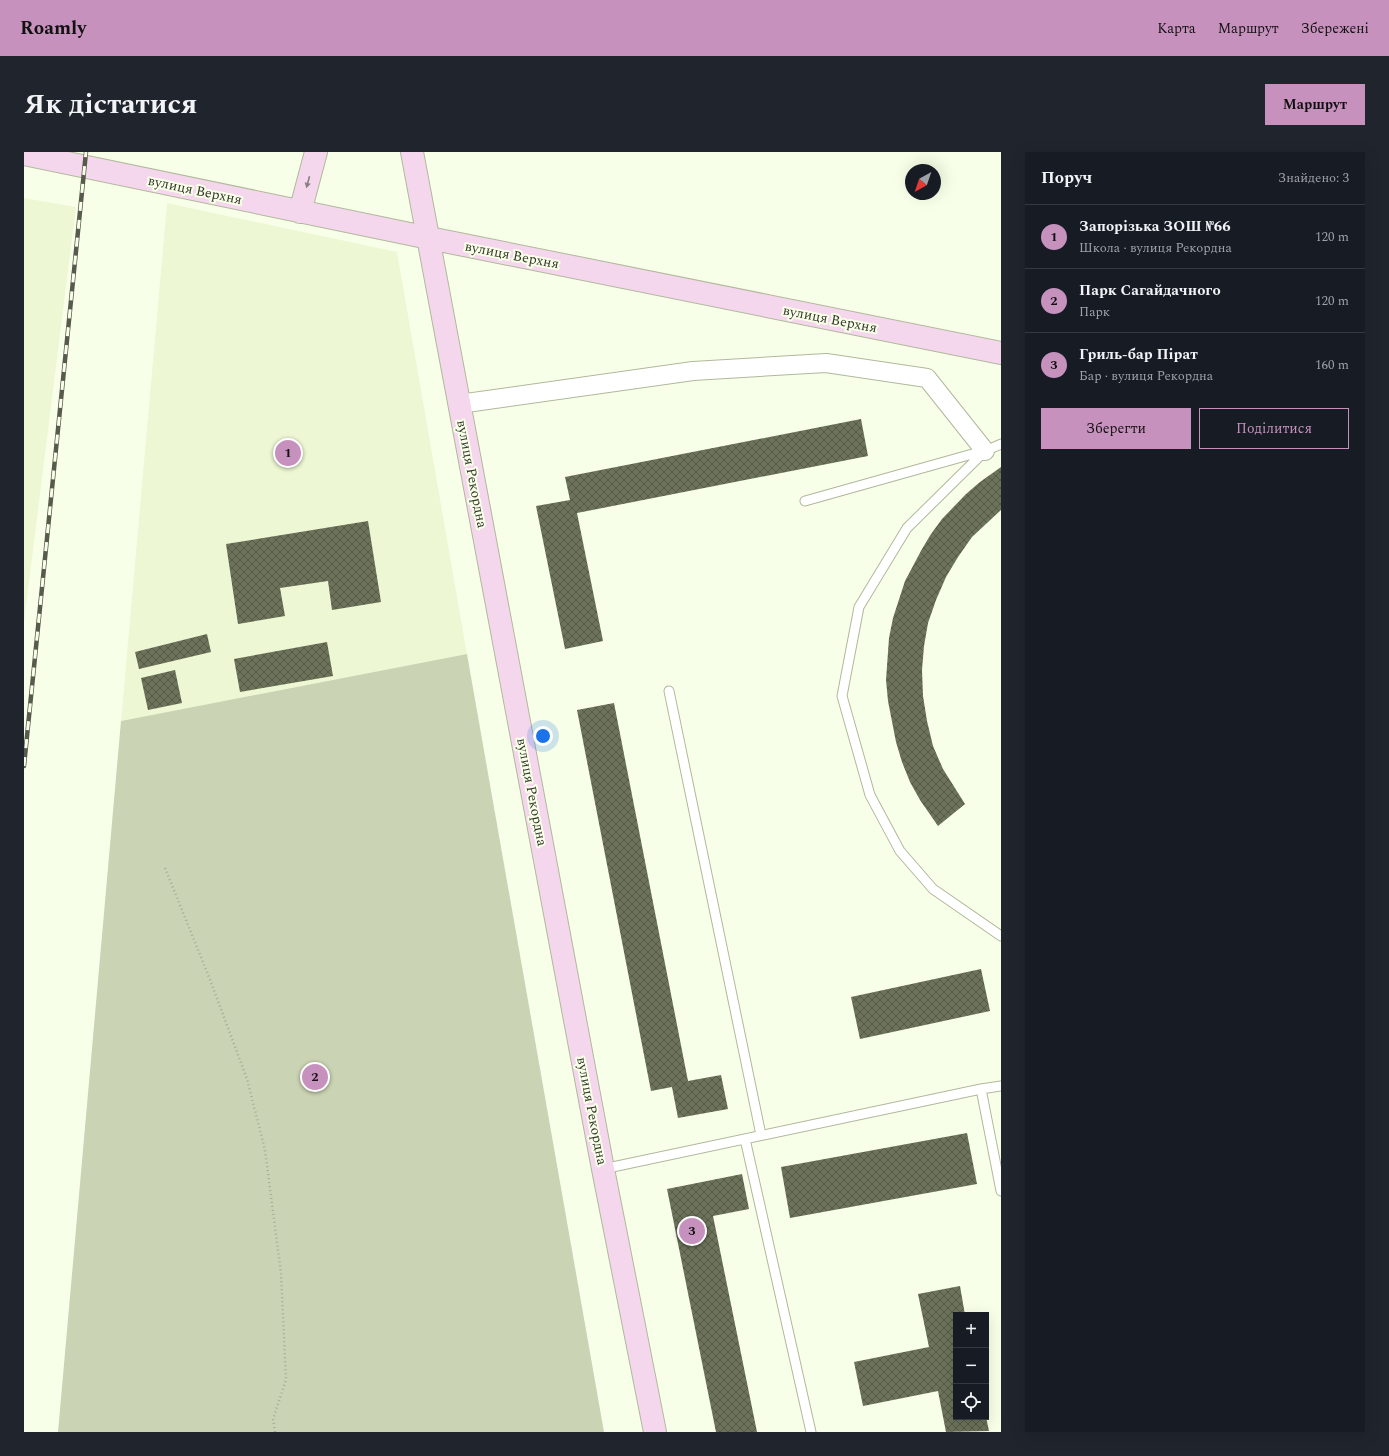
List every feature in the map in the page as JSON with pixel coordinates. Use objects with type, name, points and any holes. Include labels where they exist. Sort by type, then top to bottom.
[{"type":"street","points":[[300,212],[316,152]]},
{"type":"street","name":"вулиця Рекордна","points":[[412,152],[603,1170],[655,1432]]},
{"type":"street","name":"вулиця Верхня","points":[[24,154],[300,212],[1001,353]]},
{"type":"street","points":[[460,404],[692,371],[826,363],[927,378],[993,448]]},
{"type":"lane","points":[[805,500],[993,448]]},
{"type":"lane","points":[[993,448],[907,528],[859,607],[842,696],[870,795],[900,851],[932,889],[1001,936]]},
{"type":"lane","points":[[669,691],[761,1136]]},
{"type":"lane","points":[[603,1170],[1001,1086]]},
{"type":"lane","points":[[981,1089],[1001,1191]]},
{"type":"lane","points":[[745,1139],[811,1432]]},
{"type":"path","points":[[165,868],[209,977],[247,1079],[265,1150],[281,1273],[286,1380],[273,1419],[275,1432]]},
{"type":"shaded area","points":[[24,198],[76,207],[24,622]]},
{"type":"shaded area","points":[[167,203],[397,252],[467,654],[121,721]]},
{"type":"shaded area","points":[[467,654],[604,1432],[58,1432],[121,721]]},
{"type":"building","points":[[861,419],[868,456],[577,513],[603,641],[565,649],[536,506],[570,500],[565,477]]},
{"type":"building","points":[[1001,467],[1001,510],[972,537],[958,557],[946,577],[928,623],[922,670],[923,696],[927,721],[933,746],[943,769],[965,804],[938,826],[920,800],[910,782],[896,742],[888,701],[886,680],[889,638],[893,618],[905,581],[931,534],[942,519],[966,494]]},
{"type":"building","points":[[368,521],[381,602],[332,610],[328,581],[280,588],[285,616],[238,624],[226,544]]},
{"type":"building","points":[[207,634],[211,652],[139,669],[135,652]]},
{"type":"building","points":[[327,642],[333,676],[240,692],[234,659]]},
{"type":"building","points":[[175,670],[182,703],[148,710],[141,678]]},
{"type":"building","points":[[614,703],[688,1081],[721,1075],[728,1109],[678,1118],[672,1087],[651,1091],[577,710]]},
{"type":"building","points":[[981,969],[990,1011],[860,1039],[851,997]]},
{"type":"building","points":[[967,1133],[977,1184],[790,1218],[781,1167]]},
{"type":"building","points":[[742,1174],[749,1209],[713,1216],[757,1432],[716,1432],[667,1189]]},
{"type":"building","points":[[960,1286],[964,1312],[953,1312],[953,1420],[987,1420],[989,1431],[946,1432],[938,1391],[863,1406],[854,1362],[929,1347],[918,1294]]},
{"type":"railway","points":[[24,766],[86,152]]},
{"type":"place","name":"Запорізька ЗОШ №66","points":[[288,453]]},
{"type":"place","name":"Парк Сагайдачного","points":[[315,1077]]},
{"type":"place","name":"Гриль-бар Пірат","points":[[692,1231]]}]
